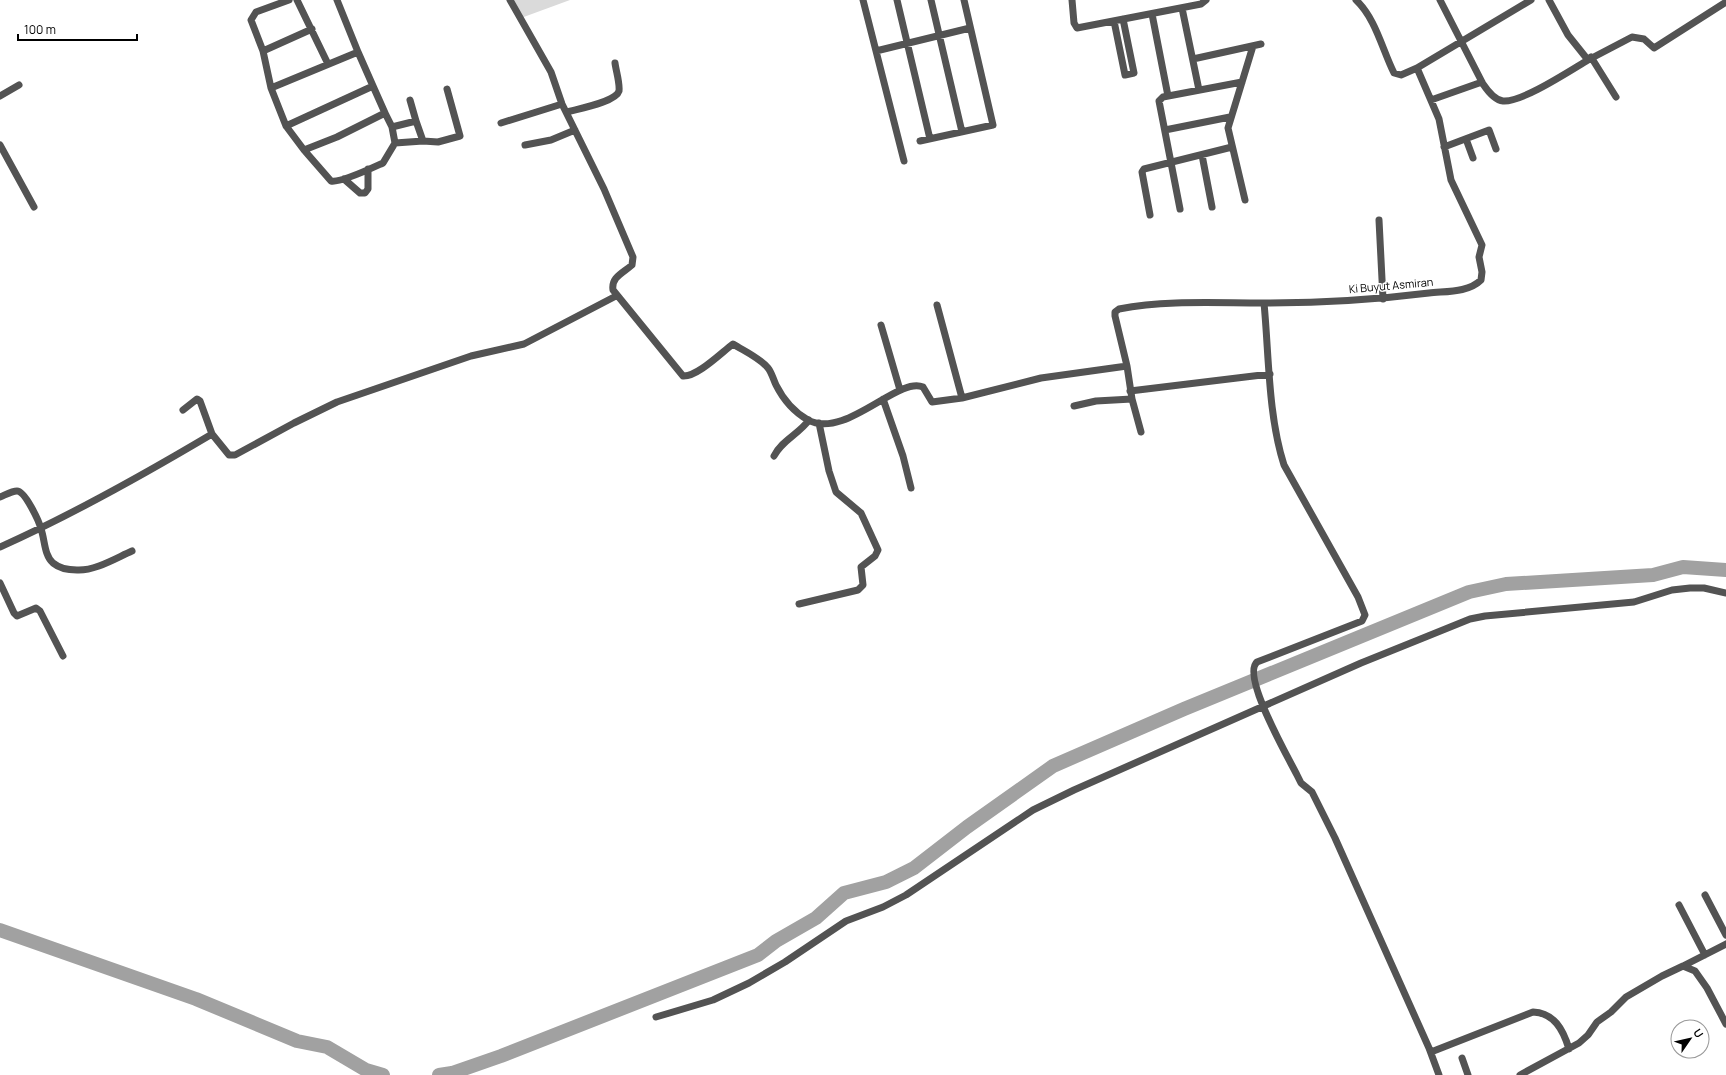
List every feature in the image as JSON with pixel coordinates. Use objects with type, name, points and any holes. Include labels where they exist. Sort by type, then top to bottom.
[{"type":"street","points":[[290,0],[256,12],[252,16],[251,20],[263,51],[271,88],[286,126],[304,150],[331,181],[335,182],[383,163],[395,143],[392,128],[358,52],[337,0]]},
{"type":"street","points":[[297,0],[328,64]]},
{"type":"street","points":[[510,0],[551,72],[562,104],[604,189],[633,257],[632,265],[619,275],[612,284],[612,290],[683,376],[688,377],[702,369],[733,344],[768,368],[786,402],[809,420],[826,424],[843,420],[864,411],[900,390],[919,385],[925,389],[932,402],[962,398],[1041,378],[1127,366]]},
{"type":"street","points":[[863,0],[904,161]]},
{"type":"street","points":[[897,0],[930,139]]},
{"type":"street","points":[[931,0],[962,132]]},
{"type":"street","points":[[920,141],[993,125],[964,0]]},
{"type":"street","points":[[1072,0],[1074,24],[1077,28],[1182,8],[1204,3],[1206,0]]},
{"type":"street","points":[[1356,0],[1363,6],[1376,30],[1394,73],[1400,75],[1417,68],[1531,0]]},
{"type":"street","points":[[1440,0],[1482,82],[1494,97],[1504,101],[1510,101],[1528,94],[1632,37],[1644,39],[1654,48],[1726,2]]},
{"type":"street","points":[[1549,0],[1568,35],[1590,59],[1616,97]]},
{"type":"street","points":[[1182,8],[1199,90]]},
{"type":"street","points":[[1152,14],[1168,96]]},
{"type":"street","points":[[1114,21],[1125,75],[1134,74],[1123,19]]},
{"type":"street","points":[[876,51],[970,28]]},
{"type":"street","points":[[263,51],[312,29]]},
{"type":"street","points":[[1193,59],[1261,44]]},
{"type":"street","points":[[1245,200],[1228,131],[1230,117],[1253,46]]},
{"type":"street","points":[[271,88],[358,52]]},
{"type":"street","points":[[567,112],[606,101],[617,95],[619,91],[615,63]]},
{"type":"street","name":"Ki Buyut Asmiran","points":[[1141,432],[1130,391],[1127,366],[1115,316],[1115,312],[1119,309],[1169,303],[1264,303],[1382,299],[1461,290],[1475,285],[1482,278],[1479,263],[1482,245],[1459,200],[1451,180],[1439,119],[1417,68]]},
{"type":"street","points":[[1180,209],[1159,102],[1162,98],[1168,96],[1242,82]]},
{"type":"street","points":[[1432,100],[1482,82]]},
{"type":"street","points":[[0,96],[19,85]]},
{"type":"street","points":[[286,126],[373,86]]},
{"type":"street","points":[[395,143],[423,141],[438,142],[460,136],[447,89]]},
{"type":"street","points":[[410,100],[423,141]]},
{"type":"street","points":[[501,123],[562,104]]},
{"type":"street","points":[[304,150],[337,137],[385,113]]},
{"type":"street","points":[[1165,130],[1230,117]]},
{"type":"street","points":[[392,128],[416,121]]},
{"type":"street","points":[[524,145],[551,140],[575,130]]},
{"type":"street","points":[[1444,147],[1489,130],[1496,149]]},
{"type":"street","points":[[1466,139],[1473,158]]},
{"type":"street","points":[[0,145],[34,207]]},
{"type":"street","points":[[1150,215],[1142,170],[1232,147]]},
{"type":"street","points":[[1202,155],[1212,207]]},
{"type":"street","points":[[344,179],[360,193],[365,193],[368,189],[368,170]]},
{"type":"street","points":[[1379,220],[1382,299]]},
{"type":"street","points":[[183,410],[197,399],[200,401],[212,434],[229,455],[235,455],[337,402],[471,356],[524,344],[616,296]]},
{"type":"street","points":[[1264,303],[1274,416],[1279,452],[1284,465],[1358,597],[1365,615],[1362,620],[1257,662],[1253,668],[1253,678],[1261,702],[1301,783],[1312,792],[1335,838],[1431,1052],[1439,1075]]},
{"type":"street","points":[[937,305],[962,398]]},
{"type":"street","points":[[881,325],[900,390]]},
{"type":"street","points":[[1130,391],[1270,374]]},
{"type":"street","points":[[883,399],[903,456],[911,488]]},
{"type":"street","points":[[1074,406],[1096,401],[1132,399]]},
{"type":"street","points":[[774,456],[781,445],[800,430],[809,420]]},
{"type":"street","points":[[799,604],[858,590],[862,585],[861,567],[875,556],[878,550],[861,513],[836,492],[829,471],[819,423]]},
{"type":"street","points":[[0,546],[41,528],[142,475],[212,434]]},
{"type":"street","points":[[0,498],[16,491],[22,492],[41,528],[48,557],[54,564],[78,571],[91,568],[132,551]]},
{"type":"street","points":[[0,583],[14,613],[18,616],[36,608],[40,611],[63,656]]},
{"type":"street","points":[[656,1017],[713,1000],[749,983],[785,962],[846,921],[883,907],[906,895],[1033,810],[1261,702],[1470,620],[1485,616],[1634,602],[1672,590],[1690,588],[1704,588],[1726,593]]},
{"type":"street","points":[[1705,895],[1726,935]]},
{"type":"street","points":[[1679,905],[1705,955]]},
{"type":"street","points":[[1520,1075],[1579,1043],[1588,1035],[1597,1022],[1611,1012],[1626,997],[1662,976],[1726,944]]},
{"type":"street","points":[[1683,966],[1695,971],[1707,988],[1726,1024]]},
{"type":"street","points":[[1431,1052],[1533,1012],[1550,1016],[1562,1032],[1569,1049]]},
{"type":"street","points":[[1462,1058],[1468,1075]]},
{"type":"shaded area","points":[[513,0],[570,0],[521,18]]},
{"type":"waterway","points":[[439,1075],[452,1073],[501,1056],[758,955],[776,941],[816,918],[844,893],[886,882],[914,868],[967,827],[1053,766],[1184,709],[1469,592],[1506,584],[1653,575],[1683,567],[1726,570]]},
{"type":"waterway","points":[[0,930],[196,999],[297,1041],[327,1047],[366,1070],[383,1075]]}]
